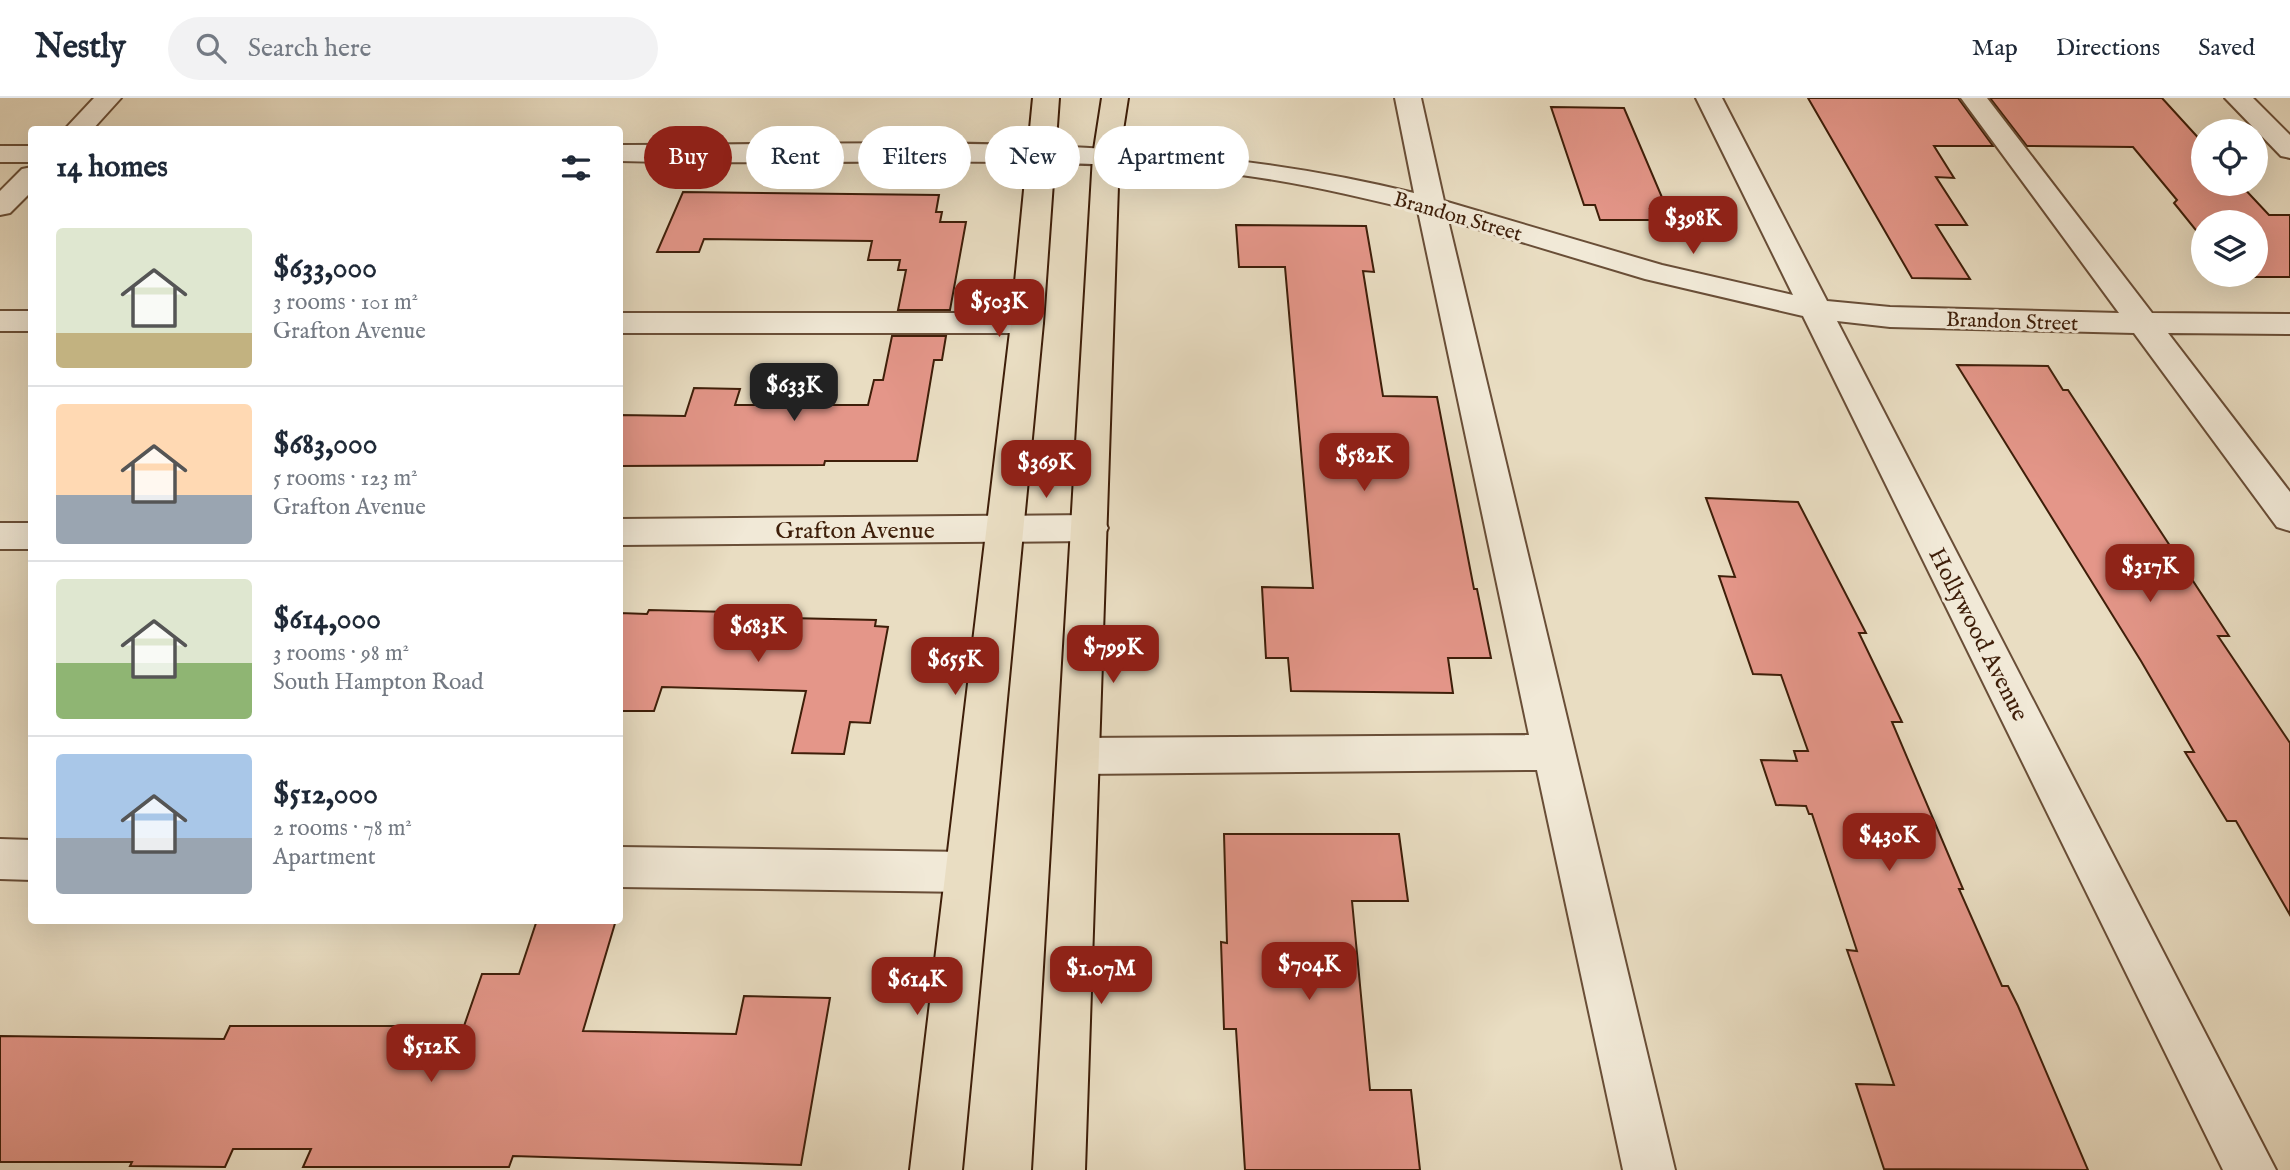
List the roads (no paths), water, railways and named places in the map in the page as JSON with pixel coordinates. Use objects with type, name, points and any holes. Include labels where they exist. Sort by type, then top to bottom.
[{"type":"main road","points":[[1042,126],[1046,98]]},
{"type":"main road","points":[[1111,126],[1115,98]]},
{"type":"main road","points":[[936,1170],[1027,324],[1036,189]]},
{"type":"main road","points":[[1059,1170],[1105,189]]},
{"type":"street","points":[[81,126],[108,98]]},
{"type":"street","points":[[1408,98],[1649,1170]]},
{"type":"street","name":"Hollywood Avenue","points":[[1709,98],[2250,1170]]},
{"type":"street","points":[[1974,98],[2290,518]]},
{"type":"street","points":[[2238,98],[2290,150]]},
{"type":"street","points":[[0,154],[28,153]]},
{"type":"street","name":"Brandon Street","points":[[623,153],[985,153]]},
{"type":"street","name":"Brandon Street","points":[[1249,170],[1343,184],[1431,206],[1656,273],[1814,309],[1890,317],[2143,324],[2290,324]]},
{"type":"street","points":[[0,207],[28,179]]},
{"type":"street","points":[[0,321],[28,321]]},
{"type":"street","points":[[623,324],[1027,324]]},
{"type":"street","name":"Grafton Avenue","points":[[623,532],[1090,528]]},
{"type":"street","points":[[0,536],[28,536]]},
{"type":"street","points":[[1079,756],[1553,752]]},
{"type":"street","points":[[0,859],[28,860]]},
{"type":"street","points":[[623,867],[967,872]]}]
